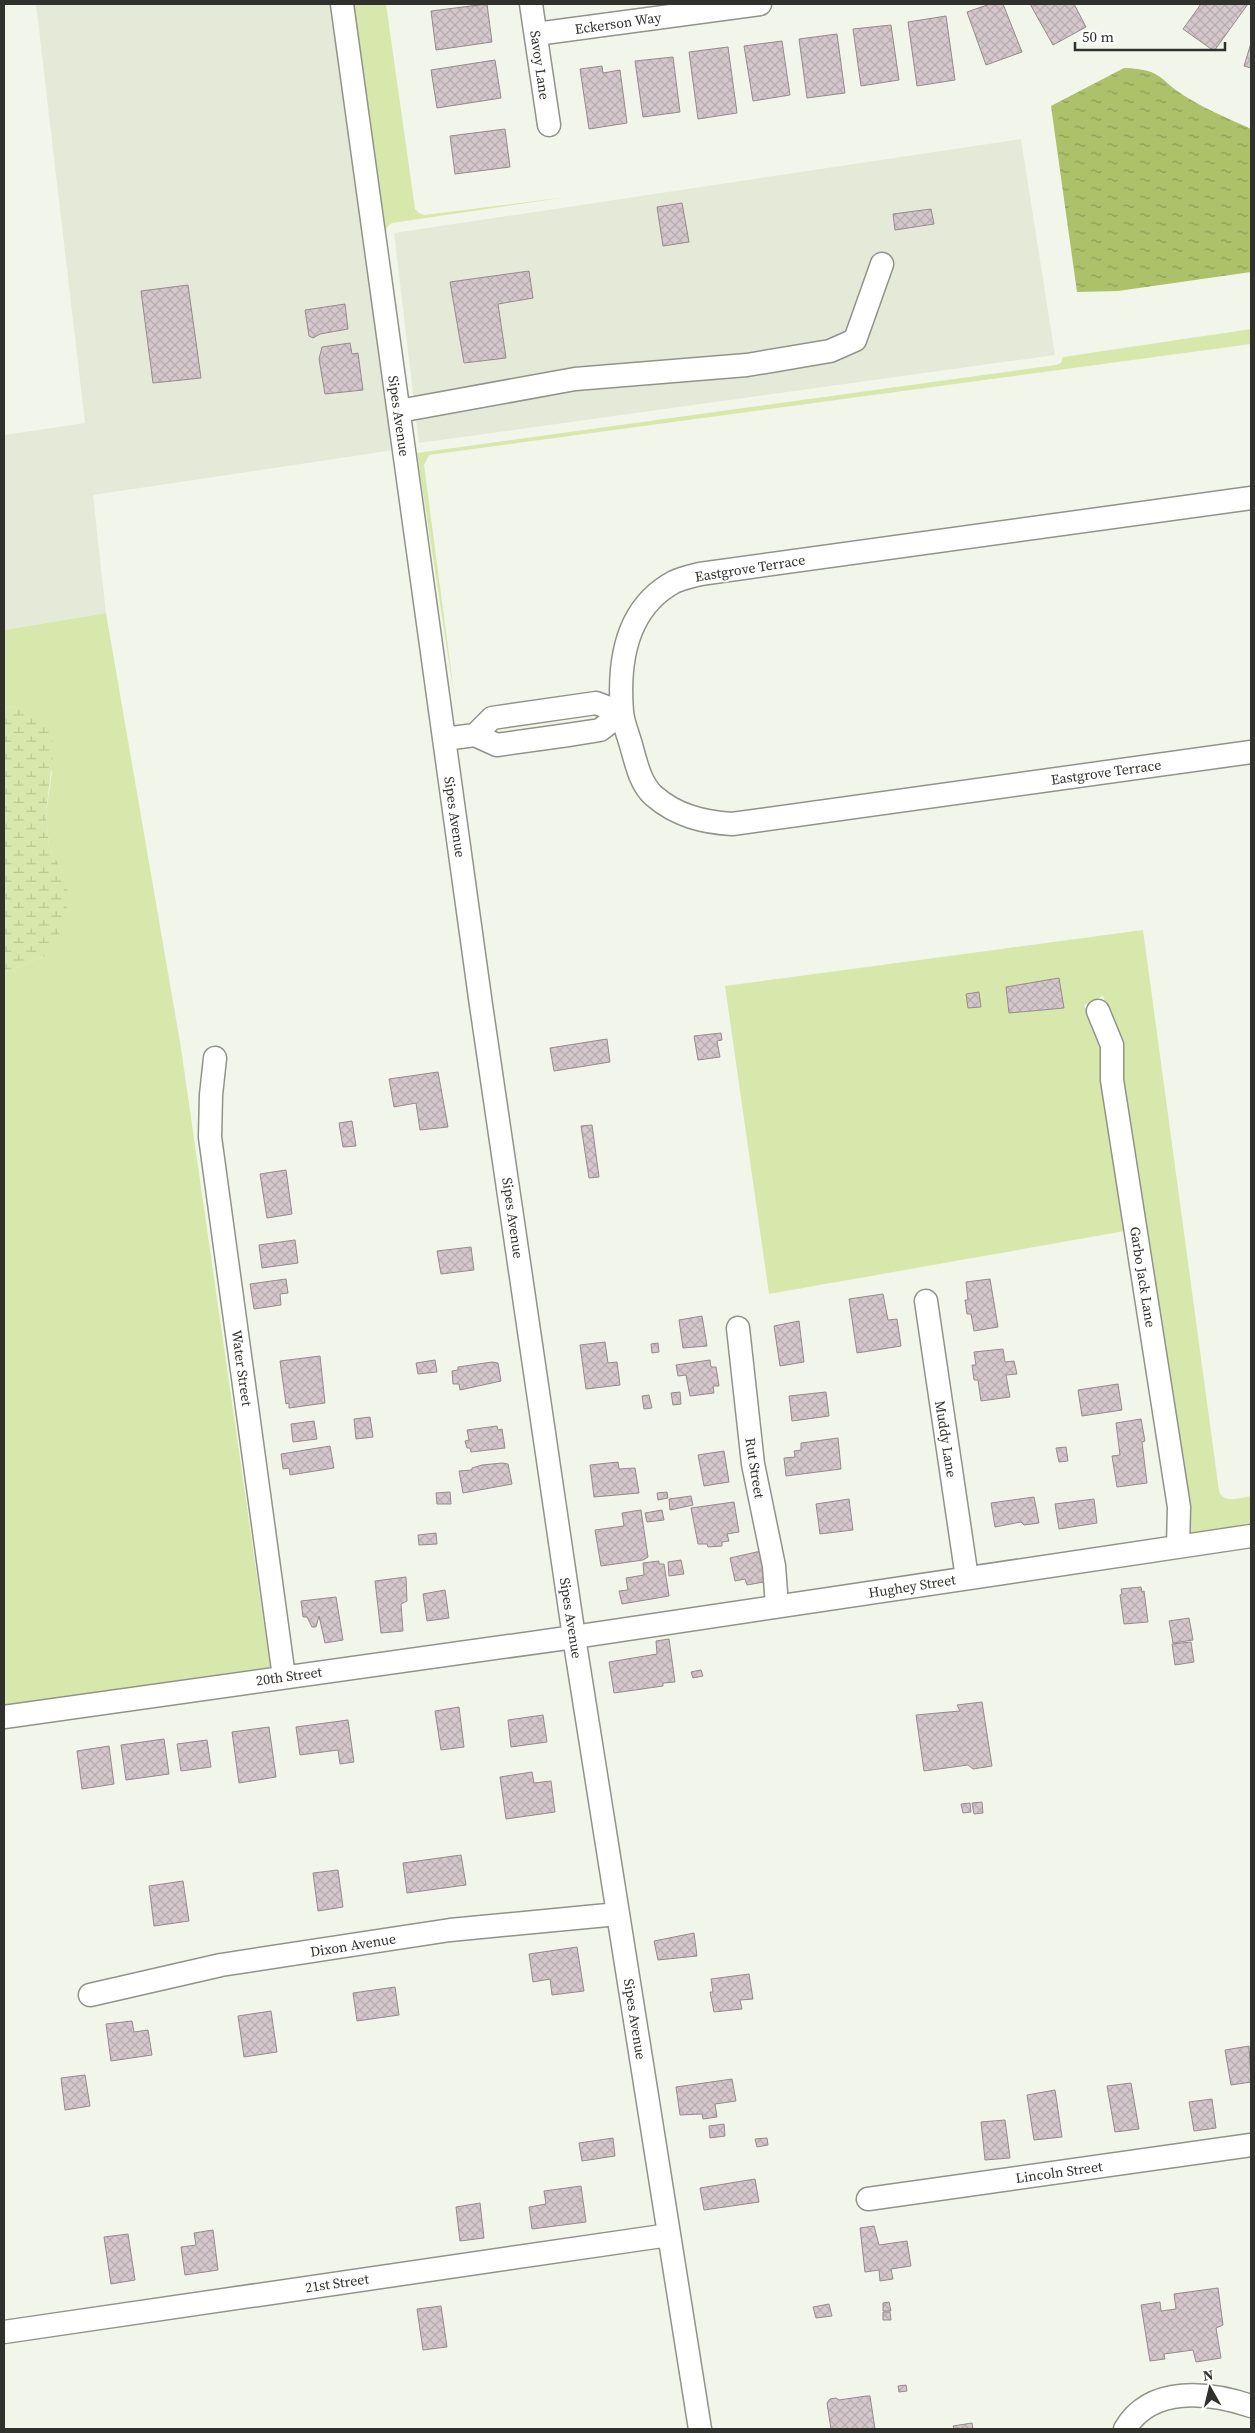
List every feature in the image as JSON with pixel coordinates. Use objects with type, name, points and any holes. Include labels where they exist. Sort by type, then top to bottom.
[{"type":"street","name":"Sipes Avenue","points":[[342,4],[444,739],[574,1637],[700,2429]]},
{"type":"street","name":"Savoy Lane","points":[[531,4],[549,126]]},
{"type":"street","name":"Eckerson Way","points":[[536,34],[760,4]]},
{"type":"street","points":[[398,411],[575,380],[747,365],[830,351],[855,340],[882,264]]},
{"type":"street","name":"Eastgrove Terrace","points":[[1251,498],[700,574],[675,581],[652,598],[632,624],[622,666],[622,713],[640,774],[653,795],[675,811],[703,822],[732,824],[1251,752]]},
{"type":"street","points":[[475,735],[492,718],[596,704],[622,713]]},
{"type":"street","points":[[533,712],[537,740]]},
{"type":"street","points":[[444,739],[475,735],[496,745],[537,740],[600,730],[622,713]]},
{"type":"street","name":"Garbo Jack Lane","points":[[1098,1011],[1112,1045],[1112,1080],[1179,1508],[1178,1546]]},
{"type":"street","name":"Water Street","points":[[215,1058],[211,1095],[210,1137],[284,1677]]},
{"type":"street","name":"Muddy Lane","points":[[926,1301],[967,1578]]},
{"type":"street","name":"Rut Street","points":[[738,1328],[753,1464],[774,1566],[777,1606]]},
{"type":"street","name":"Hughey Street","points":[[574,1637],[1251,1536]]},
{"type":"street","name":"20th Street","points":[[4,1717],[574,1637]]},
{"type":"street","name":"Dixon Avenue","points":[[90,1995],[241,1962],[450,1930],[618,1914]]},
{"type":"street","name":"Lincoln Street","points":[[868,2199],[1251,2145]]},
{"type":"street","name":"21st Street","points":[[4,2332],[670,2235]]},
{"type":"street","points":[[1125,2429],[1132,2416],[1167,2398],[1195,2394],[1251,2406]]},
{"type":"shaded area","points":[[36,4],[331,4],[394,450],[93,495],[106,613],[4,630],[4,435],[85,423]]},
{"type":"shaded area","points":[[1021,139],[1055,355],[419,443],[394,233]]},
{"type":"green space","points":[[352,4],[386,4],[415,209],[419,213],[424,215],[567,197],[392,223],[385,232]]},
{"type":"green space","points":[[1251,329],[1251,344],[429,455],[424,465],[456,708],[417,453],[1056,365],[1061,363],[1063,357]]},
{"type":"green space","points":[[106,613],[181,1048],[270,1667],[4,1705],[4,973],[47,955],[63,873],[49,846],[46,813],[52,772],[17,706],[4,709],[4,630]]},
{"type":"green space","points":[[17,706],[44,720],[54,746],[46,813],[49,846],[63,873],[69,897],[62,928],[47,955],[4,973],[4,709]]},
{"type":"green space","points":[[1143,930],[1219,1491],[1224,1498],[1228,1499],[1251,1496],[1251,1524],[1189,1533],[1122,1079],[1121,1040],[1103,996],[1084,1005],[1102,1047],[1125,1231],[769,1294],[725,986]]},
{"type":"water","points":[[1124,68],[1154,73],[1178,92],[1195,102],[1251,129],[1251,272],[1118,291],[1077,292],[1051,106]]},
{"type":"building","points":[[487,4],[492,42],[436,50],[431,11]]},
{"type":"building","points":[[990,4],[1003,4],[1022,52],[986,65],[967,12]]},
{"type":"building","points":[[1030,4],[1074,4],[1086,27],[1053,45]]},
{"type":"building","points":[[1201,4],[1248,4],[1214,51],[1183,29]]},
{"type":"building","points":[[946,16],[955,80],[917,86],[908,22]]},
{"type":"building","points":[[891,25],[899,80],[861,86],[853,29]]},
{"type":"building","points":[[837,34],[845,93],[807,98],[799,39]]},
{"type":"building","points":[[782,41],[790,95],[753,101],[744,46]]},
{"type":"building","points":[[1251,43],[1251,68],[1244,66]]},
{"type":"building","points":[[728,47],[737,113],[698,119],[689,52]]},
{"type":"building","points":[[673,57],[680,112],[643,117],[635,61]]},
{"type":"building","points":[[495,60],[501,98],[437,108],[431,70]]},
{"type":"building","points":[[602,66],[603,73],[620,70],[627,123],[589,129],[580,69]]},
{"type":"building","points":[[505,129],[510,167],[455,174],[450,136]]},
{"type":"building","points":[[682,203],[689,242],[663,246],[657,207]]},
{"type":"building","points":[[931,209],[934,224],[895,230],[893,214]]},
{"type":"building","points":[[529,271],[533,298],[498,304],[506,358],[464,363],[450,282]]},
{"type":"building","points":[[188,285],[201,378],[153,383],[141,291]]},
{"type":"building","points":[[345,304],[348,329],[320,334],[313,338],[309,336],[305,310]]},
{"type":"building","points":[[350,343],[352,354],[358,353],[363,390],[325,394],[319,359],[322,347]]},
{"type":"building","points":[[1059,978],[1064,1008],[1009,1013],[1006,987]]},
{"type":"building","points":[[979,992],[981,1007],[968,1008],[966,994]]},
{"type":"building","points":[[721,1033],[722,1040],[717,1041],[720,1057],[698,1060],[694,1036]]},
{"type":"building","points":[[607,1039],[610,1062],[554,1071],[550,1048]]},
{"type":"building","points":[[438,1072],[448,1127],[420,1130],[416,1103],[394,1107],[389,1079]]},
{"type":"building","points":[[352,1121],[356,1146],[343,1147],[339,1123]]},
{"type":"building","points":[[592,1125],[599,1177],[589,1178],[581,1126]]},
{"type":"building","points":[[286,1170],[292,1214],[267,1218],[260,1174]]},
{"type":"building","points":[[295,1240],[298,1263],[262,1268],[259,1245]]},
{"type":"building","points":[[471,1247],[474,1270],[441,1274],[437,1251]]},
{"type":"building","points":[[286,1279],[288,1293],[280,1294],[281,1305],[254,1309],[250,1284]]},
{"type":"building","points":[[990,1279],[998,1327],[974,1331],[971,1314],[967,1314],[965,1300],[968,1300],[966,1282]]},
{"type":"building","points":[[883,1294],[888,1320],[897,1319],[901,1346],[857,1353],[849,1299]]},
{"type":"building","points":[[702,1316],[707,1346],[683,1348],[679,1320]]},
{"type":"building","points":[[799,1321],[804,1362],[780,1366],[774,1326]]},
{"type":"building","points":[[605,1342],[608,1363],[617,1362],[620,1385],[586,1389],[580,1345]]},
{"type":"building","points":[[658,1343],[659,1352],[652,1353],[651,1344]]},
{"type":"building","points":[[1003,1349],[1005,1362],[1014,1361],[1017,1374],[1006,1375],[1010,1397],[981,1401],[978,1380],[974,1380],[972,1365],[976,1365],[974,1352]]},
{"type":"building","points":[[320,1356],[325,1403],[289,1408],[289,1403],[286,1404],[280,1361]]},
{"type":"building","points":[[435,1360],[437,1372],[418,1374],[416,1363]]},
{"type":"building","points":[[710,1360],[711,1367],[716,1367],[719,1386],[713,1386],[714,1393],[690,1396],[686,1375],[678,1376],[676,1365]]},
{"type":"building","points":[[492,1362],[498,1363],[501,1381],[460,1390],[459,1384],[453,1384],[452,1371],[458,1370],[458,1367]]},
{"type":"building","points":[[1118,1384],[1122,1410],[1082,1416],[1078,1390]]},
{"type":"building","points":[[680,1392],[681,1404],[673,1405],[671,1393]]},
{"type":"building","points":[[826,1392],[829,1416],[792,1421],[789,1396]]},
{"type":"building","points":[[649,1395],[652,1408],[644,1409],[642,1396]]},
{"type":"building","points":[[370,1417],[373,1437],[356,1439],[354,1419]]},
{"type":"building","points":[[1141,1419],[1145,1441],[1142,1442],[1147,1483],[1117,1487],[1112,1456],[1120,1455],[1116,1423]]},
{"type":"building","points":[[314,1421],[317,1439],[293,1442],[291,1424]]},
{"type":"building","points":[[497,1426],[498,1430],[502,1429],[505,1448],[471,1452],[470,1448],[467,1448],[465,1441],[469,1440],[467,1430]]},
{"type":"building","points":[[838,1438],[841,1469],[786,1476],[784,1458],[795,1457],[794,1451],[801,1450],[801,1443]]},
{"type":"building","points":[[330,1446],[334,1468],[290,1475],[289,1468],[283,1469],[281,1454]]},
{"type":"building","points":[[1066,1447],[1068,1461],[1059,1462],[1056,1448]]},
{"type":"building","points":[[724,1451],[729,1482],[704,1486],[698,1455]]},
{"type":"building","points":[[618,1462],[619,1469],[635,1468],[639,1493],[594,1497],[590,1465]]},
{"type":"building","points":[[508,1464],[512,1484],[463,1493],[459,1471],[472,1470],[472,1468],[482,1465]]},
{"type":"building","points":[[450,1492],[451,1504],[437,1504],[436,1493]]},
{"type":"building","points":[[667,1492],[668,1498],[658,1500],[657,1493]]},
{"type":"building","points":[[691,1496],[693,1505],[670,1510],[669,1499]]},
{"type":"building","points":[[1034,1497],[1039,1523],[1024,1525],[1021,1522],[995,1527],[991,1503]]},
{"type":"building","points":[[849,1499],[853,1530],[820,1534],[816,1504]]},
{"type":"building","points":[[1094,1499],[1097,1523],[1059,1529],[1055,1504]]},
{"type":"building","points":[[734,1502],[739,1532],[727,1534],[729,1541],[722,1542],[722,1546],[708,1547],[707,1544],[698,1544],[691,1508]]},
{"type":"building","points":[[641,1510],[648,1557],[643,1560],[601,1566],[595,1530],[624,1526],[622,1513]]},
{"type":"building","points":[[662,1510],[664,1520],[647,1522],[645,1513]]},
{"type":"building","points":[[436,1533],[437,1544],[419,1545],[418,1535]]},
{"type":"building","points":[[761,1551],[769,1581],[747,1585],[745,1579],[735,1581],[730,1558]]},
{"type":"building","points":[[681,1560],[684,1574],[669,1576],[668,1562]]},
{"type":"building","points":[[659,1561],[659,1564],[664,1564],[669,1596],[622,1604],[619,1591],[628,1590],[626,1578],[644,1575],[643,1563]]},
{"type":"building","points":[[406,1577],[407,1601],[401,1604],[403,1631],[381,1633],[375,1581]]},
{"type":"building","points":[[1141,1587],[1142,1592],[1144,1591],[1148,1622],[1124,1624],[1120,1595],[1122,1594],[1121,1589]]},
{"type":"building","points":[[445,1590],[449,1618],[427,1621],[423,1594]]},
{"type":"building","points":[[336,1597],[343,1640],[325,1643],[319,1616],[316,1627],[312,1627],[307,1617],[303,1617],[301,1601]]},
{"type":"building","points":[[1189,1618],[1193,1640],[1173,1643],[1169,1621]]},
{"type":"building","points":[[669,1639],[675,1682],[663,1683],[663,1686],[614,1693],[609,1662],[657,1654],[656,1641]]},
{"type":"building","points":[[1191,1642],[1194,1662],[1175,1665],[1172,1644]]},
{"type":"building","points":[[701,1670],[703,1676],[693,1678],[691,1672]]},
{"type":"building","points":[[982,1702],[992,1766],[973,1769],[968,1765],[924,1771],[916,1715],[960,1711],[957,1705]]},
{"type":"building","points":[[459,1707],[464,1747],[441,1750],[435,1711]]},
{"type":"building","points":[[543,1715],[547,1742],[511,1747],[508,1720]]},
{"type":"building","points":[[348,1720],[354,1762],[340,1764],[338,1750],[300,1755],[296,1727]]},
{"type":"building","points":[[269,1727],[276,1777],[239,1783],[232,1732]]},
{"type":"building","points":[[164,1739],[169,1774],[126,1780],[121,1745]]},
{"type":"building","points":[[207,1740],[211,1767],[181,1771],[177,1744]]},
{"type":"building","points":[[109,1746],[114,1784],[82,1789],[77,1751]]},
{"type":"building","points":[[532,1772],[534,1783],[551,1781],[555,1812],[506,1819],[500,1777]]},
{"type":"building","points":[[982,1802],[983,1813],[974,1814],[972,1803]]},
{"type":"building","points":[[970,1803],[971,1812],[963,1813],[961,1804]]},
{"type":"building","points":[[461,1855],[466,1885],[407,1893],[403,1863]]},
{"type":"building","points":[[338,1870],[343,1907],[318,1911],[313,1873]]},
{"type":"building","points":[[183,1881],[189,1921],[154,1926],[149,1886]]},
{"type":"building","points":[[694,1933],[697,1956],[658,1960],[654,1941]]},
{"type":"building","points":[[577,1947],[584,1991],[552,1995],[550,1979],[533,1982],[529,1954]]},
{"type":"building","points":[[749,1974],[753,1999],[740,2000],[742,2009],[714,2012],[710,1992],[713,1992],[711,1979]]},
{"type":"building","points":[[395,1987],[399,2015],[357,2021],[353,1993]]},
{"type":"building","points":[[271,2011],[277,2052],[244,2057],[238,2016]]},
{"type":"building","points":[[132,2021],[134,2032],[148,2030],[152,2055],[111,2061],[106,2024]]},
{"type":"building","points":[[1249,2046],[1251,2082],[1231,2085],[1225,2050]]},
{"type":"building","points":[[85,2075],[90,2106],[65,2110],[61,2078]]},
{"type":"building","points":[[732,2079],[736,2101],[715,2104],[717,2117],[703,2119],[702,2114],[680,2115],[676,2087]]},
{"type":"building","points":[[1131,2083],[1139,2129],[1115,2132],[1107,2086]]},
{"type":"building","points":[[1055,2090],[1062,2137],[1034,2140],[1027,2095]]},
{"type":"building","points":[[1212,2099],[1216,2128],[1194,2131],[1189,2102]]},
{"type":"building","points":[[1005,2120],[1010,2158],[985,2160],[981,2122]]},
{"type":"building","points":[[724,2124],[725,2136],[710,2138],[709,2126]]},
{"type":"building","points":[[613,2138],[615,2156],[582,2161],[579,2143]]},
{"type":"building","points":[[767,2138],[768,2145],[757,2147],[755,2139]]},
{"type":"building","points":[[755,2179],[759,2202],[704,2210],[700,2188]]},
{"type":"building","points":[[581,2186],[586,2222],[532,2229],[529,2207],[546,2204],[544,2191]]},
{"type":"building","points":[[480,2203],[484,2238],[460,2241],[456,2207]]},
{"type":"building","points":[[874,2226],[879,2245],[907,2241],[911,2266],[891,2269],[893,2279],[880,2281],[879,2270],[865,2272],[860,2228]]},
{"type":"building","points":[[213,2230],[218,2270],[185,2275],[181,2247],[196,2245],[194,2233]]},
{"type":"building","points":[[128,2234],[135,2280],[111,2284],[104,2237]]},
{"type":"building","points":[[1218,2288],[1223,2325],[1216,2328],[1221,2358],[1196,2362],[1193,2350],[1164,2354],[1165,2359],[1150,2361],[1141,2305],[1160,2302],[1161,2311],[1176,2309],[1174,2294]]},
{"type":"building","points":[[889,2302],[891,2311],[883,2311],[883,2303]]},
{"type":"building","points":[[829,2304],[832,2316],[816,2318],[813,2307]]},
{"type":"building","points":[[441,2306],[447,2347],[423,2350],[417,2309]]},
{"type":"building","points":[[883,2312],[890,2312],[891,2320],[883,2320]]},
{"type":"building","points":[[906,2385],[907,2391],[899,2392],[898,2386]]},
{"type":"building","points":[[870,2396],[875,2429],[831,2429],[827,2403],[830,2399],[836,2398],[839,2400]]},
{"type":"building","points":[[972,2423],[973,2429],[954,2429],[953,2426]]}]
